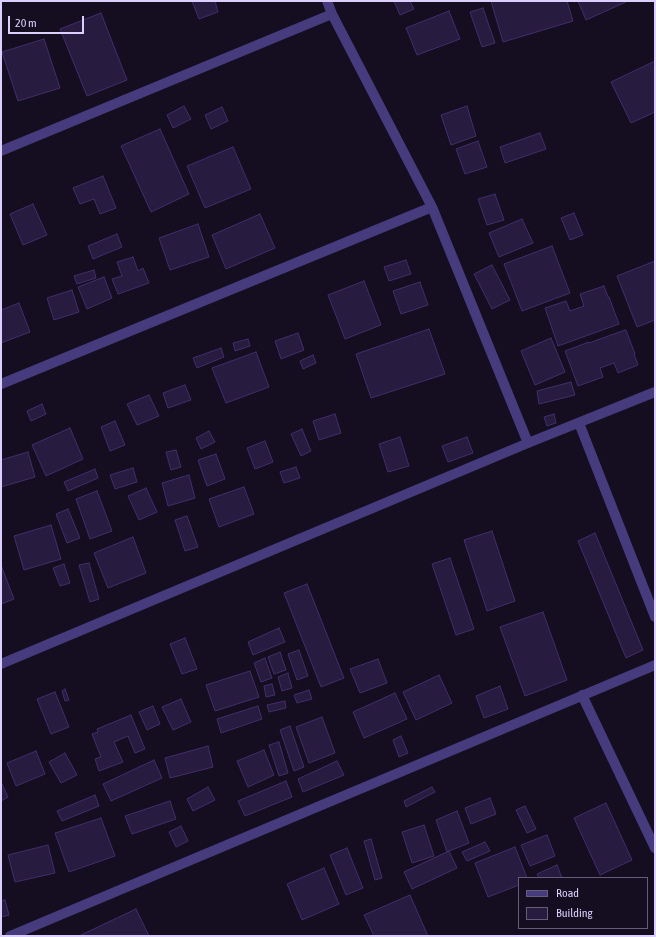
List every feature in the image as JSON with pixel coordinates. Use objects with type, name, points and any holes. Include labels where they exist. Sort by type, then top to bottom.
[{"type":"street","points":[[327,1],[332,14],[432,207],[528,443]]},
{"type":"street","points":[[1,151],[332,14]]},
{"type":"street","points":[[1,384],[432,207]]},
{"type":"street","points":[[1,664],[528,443],[655,392]]},
{"type":"street","points":[[579,423],[655,617]]},
{"type":"street","points":[[10,936],[582,695],[655,666]]},
{"type":"street","points":[[582,695],[655,848]]},
{"type":"building","points":[[192,1],[215,1],[218,12],[199,19]]},
{"type":"building","points":[[394,1],[410,1],[414,9],[400,15]]},
{"type":"building","points":[[491,1],[567,1],[573,21],[503,42]]},
{"type":"building","points":[[578,1],[628,1],[586,20]]},
{"type":"building","points":[[483,8],[495,43],[482,47],[470,12]]},
{"type":"building","points":[[449,11],[460,39],[417,55],[406,28]]},
{"type":"building","points":[[101,13],[127,80],[87,96],[60,29]]},
{"type":"building","points":[[44,39],[60,88],[18,101],[2,52]]},
{"type":"building","points":[[655,61],[655,112],[631,123],[611,82]]},
{"type":"building","points":[[184,106],[191,119],[173,128],[167,115]]},
{"type":"building","points":[[467,106],[476,136],[451,145],[441,115]]},
{"type":"building","points":[[222,107],[228,121],[211,129],[205,115]]},
{"type":"building","points":[[160,129],[189,194],[151,212],[121,146]]},
{"type":"building","points":[[540,133],[546,149],[505,163],[500,147]]},
{"type":"building","points":[[478,141],[487,167],[465,174],[456,149]]},
{"type":"building","points":[[233,147],[251,189],[205,208],[187,166]]},
{"type":"building","points":[[103,176],[116,208],[100,214],[94,199],[80,204],[73,188]]},
{"type":"building","points":[[495,194],[504,220],[487,225],[478,199]]},
{"type":"building","points":[[33,204],[47,235],[23,245],[10,214]]},
{"type":"building","points":[[574,213],[583,235],[570,240],[561,218]]},
{"type":"building","points":[[260,214],[275,248],[226,269],[212,235]]},
{"type":"building","points":[[522,219],[533,243],[499,257],[489,233]]},
{"type":"building","points":[[198,224],[209,257],[170,270],[159,238]]},
{"type":"building","points":[[117,234],[122,247],[93,259],[88,246]]},
{"type":"building","points":[[552,246],[570,293],[522,311],[504,264]]},
{"type":"building","points":[[133,257],[138,271],[143,268],[149,283],[118,294],[112,279],[122,276],[117,262]]},
{"type":"building","points":[[406,260],[411,274],[389,281],[384,267]]},
{"type":"building","points":[[655,261],[655,320],[637,327],[617,276]]},
{"type":"building","points":[[492,265],[510,300],[492,309],[474,274]]},
{"type":"building","points":[[94,270],[96,278],[77,284],[74,276]]},
{"type":"building","points":[[104,277],[112,298],[87,309],[78,287]]},
{"type":"building","points":[[364,281],[381,325],[345,339],[328,295]]},
{"type":"building","points":[[420,282],[428,305],[401,314],[393,291]]},
{"type":"building","points":[[604,286],[619,324],[558,346],[545,308],[566,301],[570,311],[584,306],[580,294]]},
{"type":"building","points":[[72,290],[79,312],[54,320],[47,298]]},
{"type":"building","points":[[19,303],[30,332],[1,343],[1,310]]},
{"type":"building","points":[[429,329],[445,374],[371,398],[356,354]]},
{"type":"building","points":[[625,330],[638,365],[618,373],[614,363],[600,368],[603,377],[578,386],[565,351]]},
{"type":"building","points":[[298,333],[304,350],[281,359],[275,341]]},
{"type":"building","points":[[551,338],[565,372],[535,385],[521,351]]},
{"type":"building","points":[[248,339],[250,346],[235,351],[233,343]]},
{"type":"building","points":[[221,348],[224,357],[197,368],[193,358]]},
{"type":"building","points":[[256,352],[269,387],[226,403],[212,368]]},
{"type":"building","points":[[313,355],[316,363],[303,369],[300,361]]},
{"type":"building","points":[[571,382],[575,395],[539,404],[537,391]]},
{"type":"building","points":[[185,385],[191,400],[168,408],[163,393]]},
{"type":"building","points":[[149,395],[159,416],[137,425],[127,404]]},
{"type":"building","points":[[42,404],[46,414],[31,421],[27,411]]},
{"type":"building","points":[[335,414],[341,433],[319,440],[313,421]]},
{"type":"building","points":[[554,414],[556,423],[547,426],[544,417]]},
{"type":"building","points":[[115,421],[125,445],[110,451],[101,427]]},
{"type":"building","points":[[70,428],[83,459],[46,476],[32,445]]},
{"type":"building","points":[[302,429],[311,451],[301,456],[291,434]]},
{"type":"building","points":[[209,431],[215,442],[201,449],[196,438]]},
{"type":"building","points":[[400,437],[409,466],[388,472],[379,444]]},
{"type":"building","points":[[467,437],[473,453],[448,462],[442,446]]},
{"type":"building","points":[[265,441],[273,462],[255,469],[247,448]]},
{"type":"building","points":[[176,450],[181,467],[171,470],[166,452]]},
{"type":"building","points":[[28,452],[35,477],[1,487],[1,460]]},
{"type":"building","points":[[216,454],[225,479],[207,486],[198,460]]},
{"type":"building","points":[[296,467],[300,478],[284,483],[280,472]]},
{"type":"building","points":[[133,468],[137,482],[115,489],[110,475]]},
{"type":"building","points":[[95,469],[98,478],[68,491],[64,482]]},
{"type":"building","points":[[189,475],[195,498],[168,506],[162,483]]},
{"type":"building","points":[[244,487],[254,514],[219,527],[209,499]]},
{"type":"building","points":[[146,488],[157,512],[139,520],[128,496]]},
{"type":"building","points":[[97,491],[112,531],[90,539],[76,499]]},
{"type":"building","points":[[68,509],[80,538],[67,543],[56,514]]},
{"type":"building","points":[[187,516],[198,547],[185,551],[175,520]]},
{"type":"building","points":[[51,525],[61,559],[24,570],[14,536]]},
{"type":"building","points":[[492,531],[515,601],[487,611],[464,540]]},
{"type":"building","points":[[595,533],[643,650],[626,658],[578,541]]},
{"type":"building","points":[[133,537],[146,573],[108,588],[94,553]]},
{"type":"building","points":[[450,558],[474,629],[456,635],[432,564]]},
{"type":"building","points":[[89,563],[99,599],[90,602],[79,565]]},
{"type":"building","points":[[64,564],[70,583],[60,586],[53,568]]},
{"type":"building","points":[[1,565],[14,599],[1,604]]},
{"type":"building","points":[[307,584],[344,678],[321,687],[284,593]]},
{"type":"building","points":[[543,612],[567,680],[525,696],[500,627]]},
{"type":"building","points":[[279,628],[285,642],[253,655],[248,642]]},
{"type":"building","points":[[185,638],[197,669],[182,674],[170,644]]},
{"type":"building","points":[[299,650],[308,676],[297,680],[288,654]]},
{"type":"building","points":[[280,652],[286,670],[274,674],[268,657]]},
{"type":"building","points":[[265,658],[272,678],[261,682],[254,663]]},
{"type":"building","points":[[378,659],[387,683],[360,693],[350,669]]},
{"type":"building","points":[[250,671],[259,697],[215,711],[206,685]]},
{"type":"building","points":[[288,673],[292,688],[282,691],[278,677]]},
{"type":"building","points":[[439,675],[452,703],[416,720],[403,692]]},
{"type":"building","points":[[272,684],[275,695],[266,697],[264,686]]},
{"type":"building","points":[[500,686],[508,709],[484,718],[476,696]]},
{"type":"building","points":[[65,689],[69,700],[65,701],[62,691]]},
{"type":"building","points":[[309,690],[312,699],[297,703],[294,695]]},
{"type":"building","points":[[55,692],[69,727],[51,734],[37,699]]},
{"type":"building","points":[[395,693],[407,719],[364,738],[353,712]]},
{"type":"building","points":[[181,699],[191,722],[173,730],[162,707]]},
{"type":"building","points":[[285,701],[286,708],[269,712],[267,705]]},
{"type":"building","points":[[153,706],[160,724],[147,730],[139,712]]},
{"type":"building","points":[[258,706],[262,719],[221,733],[217,719]]},
{"type":"building","points":[[131,715],[145,749],[135,753],[128,736],[114,742],[123,762],[99,771],[95,759],[101,757],[92,734],[98,732],[97,729]]},
{"type":"building","points":[[322,717],[335,753],[309,763],[296,727]]},
{"type":"building","points":[[290,726],[304,767],[294,771],[280,730]]},
{"type":"building","points":[[401,736],[408,753],[399,757],[393,740]]},
{"type":"building","points":[[279,742],[288,773],[279,776],[269,745]]},
{"type":"building","points":[[208,746],[213,767],[170,778],[165,758]]},
{"type":"building","points":[[264,750],[274,775],[248,787],[237,761]]},
{"type":"building","points":[[36,751],[45,774],[16,786],[7,763]]},
{"type":"building","points":[[65,753],[77,775],[61,783],[49,762]]},
{"type":"building","points":[[154,760],[162,778],[111,801],[103,784]]},
{"type":"building","points":[[337,761],[344,775],[303,792],[298,779]]},
{"type":"building","points":[[286,781],[292,797],[245,816],[238,801]]},
{"type":"building","points":[[1,782],[8,797],[1,801]]},
{"type":"building","points":[[208,787],[215,800],[193,811],[187,799]]},
{"type":"building","points":[[432,787],[435,792],[406,807],[404,801]]},
{"type":"building","points":[[95,795],[99,806],[62,821],[57,811]]},
{"type":"building","points":[[490,798],[496,814],[471,824],[465,808]]},
{"type":"building","points":[[170,801],[176,819],[132,834],[125,816]]},
{"type":"building","points":[[606,803],[632,860],[600,875],[574,818]]},
{"type":"building","points":[[525,806],[536,829],[527,833],[516,810]]},
{"type":"building","points":[[457,811],[469,843],[447,852],[436,820]]},
{"type":"building","points":[[101,818],[115,856],[69,872],[55,833]]},
{"type":"building","points":[[424,825],[434,856],[412,863],[402,832]]},
{"type":"building","points":[[181,826],[188,841],[176,847],[169,832]]},
{"type":"building","points":[[547,835],[555,856],[530,866],[521,845]]},
{"type":"building","points":[[371,839],[382,878],[375,880],[364,841]]},
{"type":"building","points":[[485,842],[490,851],[467,861],[462,852]]},
{"type":"building","points":[[48,845],[55,873],[15,882],[8,855]]},
{"type":"building","points":[[515,847],[527,877],[518,877],[518,885],[488,897],[475,863]]},
{"type":"building","points":[[347,848],[363,888],[346,895],[330,855]]},
{"type":"building","points":[[449,851],[457,868],[412,889],[404,872]]},
{"type":"building","points":[[557,865],[562,877],[538,877],[537,874]]},
{"type":"building","points":[[324,868],[339,904],[302,920],[287,884]]},
{"type":"building","points":[[410,895],[428,936],[374,936],[364,915]]},
{"type":"building","points":[[5,900],[9,915],[1,917],[1,901]]},
{"type":"building","points":[[136,909],[149,936],[79,936]]}]
